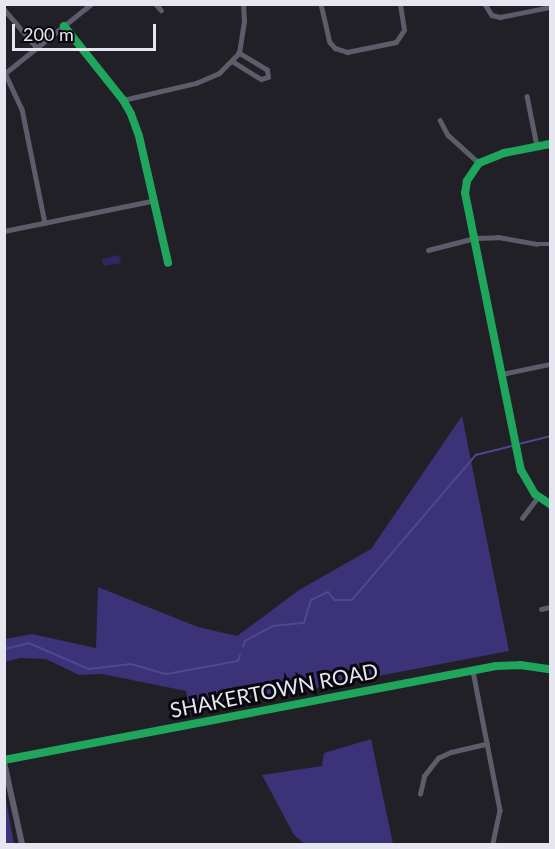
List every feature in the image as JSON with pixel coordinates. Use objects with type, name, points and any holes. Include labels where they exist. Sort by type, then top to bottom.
[{"type":"street","points":[[45,223],[22,109],[5,73],[91,4]]},
{"type":"street","points":[[156,4],[161,10]]},
{"type":"street","points":[[123,100],[206,80],[232,61],[239,52],[244,22],[243,4]]},
{"type":"street","points":[[321,4],[330,42],[334,48],[347,52],[396,42],[404,30],[400,4]]},
{"type":"street","points":[[485,4],[492,15],[500,17],[550,7]]},
{"type":"street","points":[[4,9],[37,48]]},
{"type":"street","points":[[64,26],[123,100],[139,136],[168,263]]},
{"type":"street","points":[[232,61],[261,79],[268,77],[267,70],[239,52]]},
{"type":"street","points":[[527,96],[537,146]]},
{"type":"street","points":[[440,120],[448,135],[479,163]]},
{"type":"street","points":[[550,144],[504,153],[479,163],[472,171],[465,193],[521,470],[538,497],[550,504]]},
{"type":"street","points":[[4,231],[152,201]]},
{"type":"street","points":[[428,250],[475,238],[498,237],[536,244],[550,244]]},
{"type":"street","points":[[502,374],[550,364]]},
{"type":"street","points":[[522,518],[538,497]]},
{"type":"street","points":[[541,609],[550,607]]},
{"type":"street","name":"SHAKERTOWN ROAD","points":[[4,761],[473,671],[512,665],[550,669]]},
{"type":"street","points":[[473,671],[500,810],[493,844]]},
{"type":"street","points":[[420,794],[424,776],[438,758],[451,752],[487,744]]},
{"type":"street","points":[[4,761],[22,844]]},
{"type":"shaded area","points":[[119,255],[121,263],[104,266],[102,259]]},
{"type":"shaded area","points":[[462,416],[509,651],[190,712],[186,691],[102,674],[79,675],[46,659],[20,658],[5,662],[5,639],[32,634],[96,648],[98,587],[198,627],[237,636],[299,590],[371,549]]},
{"type":"shaded area","points":[[371,739],[393,844],[305,844],[294,835],[262,775],[322,766],[324,753]]},
{"type":"shaded area","points":[[5,795],[14,844],[5,844]]},
{"type":"waterway","points":[[519,444],[550,436]]},
{"type":"waterway","points":[[243,647],[245,641],[273,626],[304,623],[311,600],[328,592],[335,600],[352,600],[476,455],[512,446]]},
{"type":"waterway","points":[[4,649],[29,643],[89,669],[131,664],[167,674],[238,661],[240,655]]},
{"type":"cycle path","points":[[64,26],[123,100],[131,114],[139,136],[168,263]]},
{"type":"cycle path","points":[[550,144],[504,153],[479,163],[467,181],[465,193],[521,470],[535,494],[550,504]]},
{"type":"cycle path","points":[[4,760],[496,666],[520,665],[550,669]]}]
